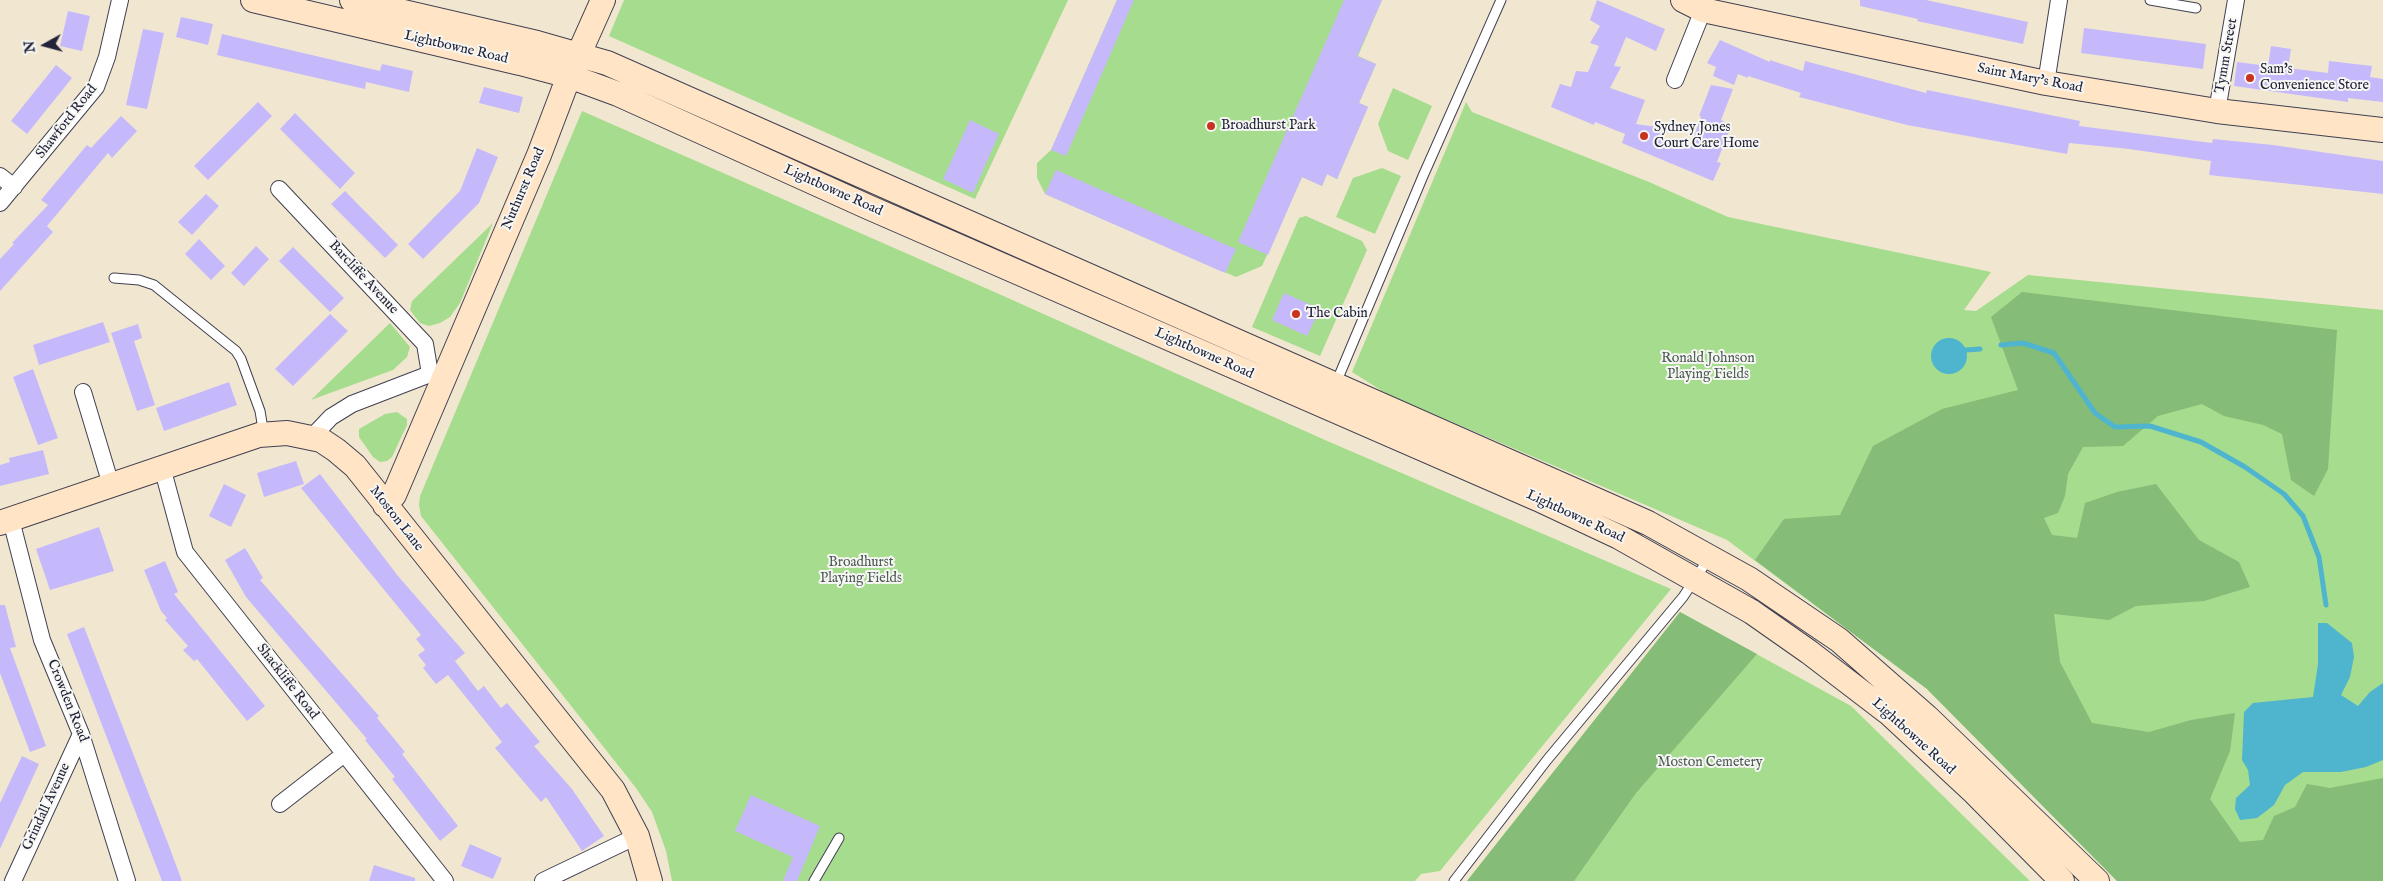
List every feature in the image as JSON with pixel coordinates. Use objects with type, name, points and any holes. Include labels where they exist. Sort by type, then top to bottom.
[{"type":"main road","name":"Lightbowne Road","points":[[253,0],[575,66]]},
{"type":"main road","name":"Lightbowne Road","points":[[352,0],[525,40],[637,102],[877,211],[1330,396],[1648,523],[1749,579],[1818,642],[1890,714],[1975,793],[2062,881]]},
{"type":"main road","name":"Nuthurst Road","points":[[384,505],[394,495],[437,376],[539,154],[603,0]]},
{"type":"main road","name":"Saint Mary's Road","points":[[1693,5],[2046,83],[2217,111],[2383,130]]},
{"type":"main road","name":"Lightbowne Road","points":[[1330,396],[1619,537],[1752,612],[1818,642],[1927,717],[2097,881]]},
{"type":"main road","name":"Moston Lane","points":[[5,522],[162,467],[264,435],[287,433],[312,437],[336,450],[355,466],[384,505],[613,790],[637,836],[650,881]]},
{"type":"street","name":"Shawford Road","points":[[0,203],[96,87],[107,57],[120,0]]},
{"type":"street","points":[[2046,83],[2059,0]]},
{"type":"street","name":"Tymm Street","points":[[2217,111],[2236,0]]},
{"type":"street","points":[[1675,80],[1693,5]]},
{"type":"street","points":[[0,176],[14,186]]},
{"type":"street","name":"Barcliffe Avenue","points":[[279,189],[425,344],[437,376]]},
{"type":"street","points":[[312,437],[323,424],[341,410],[365,398],[437,376]]},
{"type":"street","points":[[83,392],[112,485]]},
{"type":"street","name":"Shackliffe Road","points":[[162,467],[184,552],[343,755],[445,881]]},
{"type":"street","name":"Crowden Road","points":[[5,522],[42,640],[81,734],[127,881]]},
{"type":"street","name":"Grindall Avenue","points":[[13,881],[81,734]]},
{"type":"street","points":[[280,804],[343,755]]},
{"type":"street","points":[[543,881],[637,836]]},
{"type":"lane","points":[[1330,396],[1423,176],[1501,0]]},
{"type":"lane","points":[[2150,0],[2196,8]]},
{"type":"lane","points":[[114,278],[139,280],[154,285],[236,351],[241,359],[260,411],[264,435]]},
{"type":"lane","points":[[1454,881],[1547,760],[1695,580],[1710,556]]},
{"type":"lane","points":[[814,881],[839,838]]},
{"type":"green space","points":[[624,0],[1068,0],[975,199],[609,36]]},
{"type":"green space","name":"Broadhurst Park","points":[[1117,0],[1382,0],[1358,56],[1376,64],[1359,103],[1368,107],[1337,179],[1327,174],[1322,186],[1302,177],[1262,266],[1236,277],[1045,194],[1037,178],[1037,163],[1051,150]]},
{"type":"green space","points":[[1393,88],[1432,106],[1408,160],[1388,151],[1378,124]]},
{"type":"green space","name":"Ronald Johnson Playing Fields","points":[[1466,102],[1472,112],[1649,182],[1728,217],[1991,272],[1964,310],[1976,311],[2028,275],[2383,310],[2383,881],[2117,881],[1927,689],[1727,540],[1387,394],[1352,372]]},
{"type":"green space","name":"Broadhurst Playing Fields","points":[[582,111],[990,290],[1325,440],[1671,589],[1440,871],[1421,874],[1415,881],[672,881],[666,851],[652,812],[636,788],[421,516],[419,505],[420,496]]},
{"type":"green space","points":[[1382,168],[1401,176],[1375,234],[1336,217],[1353,178]]},
{"type":"green space","points":[[1306,216],[1362,241],[1367,250],[1320,356],[1252,327],[1299,218]]},
{"type":"green space","points":[[493,223],[460,303],[450,317],[440,323],[429,326],[420,323],[410,310],[412,301]]},
{"type":"green space","points":[[2022,292],[2337,330],[2328,469],[2314,496],[2291,480],[2282,434],[2263,425],[2224,416],[2202,404],[2158,416],[2123,446],[2083,447],[2068,474],[2065,496],[2058,513],[2044,518],[2052,535],[2077,538],[2085,503],[2117,492],[2156,484],[2199,540],[2239,562],[2250,587],[2204,601],[2136,606],[2109,620],[2054,614],[2060,662],[2092,723],[2149,732],[2191,720],[2235,713],[2230,751],[2210,799],[2240,842],[2263,840],[2274,816],[2295,807],[2307,784],[2330,788],[2383,778],[2383,881],[2117,881],[1927,689],[1755,560],[1784,519],[1840,515],[1873,446],[1942,409],[2018,390],[1991,317]]},
{"type":"green space","points":[[390,323],[410,347],[407,357],[393,370],[311,400]]},
{"type":"green space","points":[[397,412],[407,419],[407,425],[392,457],[387,461],[380,462],[373,457],[359,437],[359,429],[385,414]]},
{"type":"green space","name":"Moston Cemetery","points":[[1680,612],[1851,706],[2030,881],[1467,881]]},
{"type":"green space","points":[[1680,612],[1757,654],[1636,793],[1574,881],[1467,881]]},
{"type":"water","points":[[1949,338],[1961,344],[1967,356],[1961,368],[1949,374],[1937,368],[1931,356],[1937,344]]},
{"type":"water","points":[[2318,623],[2327,623],[2352,643],[2354,657],[2350,677],[2341,695],[2358,706],[2370,692],[2383,683],[2383,760],[2366,767],[2341,772],[2303,772],[2285,785],[2274,805],[2257,818],[2240,820],[2235,809],[2236,798],[2250,785],[2248,770],[2242,760],[2244,712],[2253,703],[2313,697],[2318,664]]},
{"type":"building","points":[[1117,0],[1134,0],[1066,156],[1051,150]]},
{"type":"building","points":[[1344,0],[1382,0],[1357,56],[1376,64],[1359,103],[1368,107],[1337,179],[1327,174],[1322,186],[1302,177],[1268,255],[1238,242]]},
{"type":"building","points":[[1597,0],[1665,29],[1656,51],[1626,37],[1614,66],[1621,67],[1610,88],[1645,100],[1636,124],[1657,127],[1664,131],[1662,138],[1690,149],[1701,116],[1699,116],[1711,85],[1733,89],[1721,120],[1731,126],[1717,162],[1721,163],[1713,181],[1622,143],[1625,134],[1595,122],[1594,125],[1551,107],[1560,84],[1571,87],[1576,71],[1588,72],[1599,46],[1590,43],[1600,26],[1590,20]]},
{"type":"building","points":[[1860,0],[1926,0],[2028,22],[2023,44],[1917,21],[1918,19],[1860,6]]},
{"type":"building","points":[[68,11],[90,16],[82,51],[60,46]]},
{"type":"building","points":[[181,17],[213,24],[208,45],[176,37]]},
{"type":"building","points":[[2084,28],[2206,44],[2203,69],[2081,53]]},
{"type":"building","points":[[143,29],[164,33],[147,109],[126,105]]},
{"type":"building","points":[[222,34],[380,71],[382,64],[413,71],[409,92],[366,82],[365,89],[217,55]]},
{"type":"building","points":[[1720,40],[1770,62],[1770,60],[1803,71],[1805,61],[1926,93],[1927,90],[2080,121],[2079,126],[2212,143],[2213,139],[2273,145],[2383,161],[2383,194],[2209,175],[2211,161],[2129,149],[2069,143],[2067,154],[1907,125],[1799,97],[1801,93],[1748,76],[1748,78],[1738,74],[1734,85],[1713,76],[1716,67],[1707,63]]},
{"type":"building","points":[[2271,46],[2291,49],[2288,68],[2328,73],[2329,61],[2372,66],[2370,77],[2383,79],[2383,102],[2348,98],[2348,102],[2234,86],[2237,62],[2268,66]]},
{"type":"building","points":[[56,65],[72,78],[27,134],[11,121]]},
{"type":"building","points":[[484,87],[523,97],[519,113],[479,103]]},
{"type":"building","points":[[258,102],[272,116],[208,180],[194,166]]},
{"type":"building","points":[[295,113],[355,173],[340,189],[280,129]]},
{"type":"building","points":[[121,116],[137,131],[112,158],[108,153],[47,226],[53,232],[0,291],[0,259],[14,244],[12,243],[48,205],[41,200],[87,145],[91,148]]},
{"type":"building","points":[[970,120],[999,134],[973,193],[943,179]]},
{"type":"building","points":[[477,148],[498,157],[479,203],[423,259],[408,244],[460,191]]},
{"type":"building","points":[[1056,170],[1236,249],[1225,273],[1045,194]]},
{"type":"building","points":[[345,191],[398,245],[385,258],[331,204]]},
{"type":"building","points":[[206,194],[219,206],[192,235],[178,222]]},
{"type":"building","points":[[199,239],[225,266],[211,280],[185,254]]},
{"type":"building","points":[[256,246],[269,259],[244,286],[231,273]]},
{"type":"building","points":[[293,247],[344,298],[330,312],[279,261]]},
{"type":"building","name":"The Cabin","points":[[1284,293],[1320,309],[1307,336],[1272,320]]},
{"type":"building","points":[[330,314],[348,331],[293,386],[275,369]]},
{"type":"building","points":[[103,322],[110,342],[39,365],[33,345]]},
{"type":"building","points":[[138,324],[142,338],[134,341],[155,405],[137,411],[111,333]]},
{"type":"building","points":[[33,369],[58,438],[38,445],[13,377]]},
{"type":"building","points":[[229,382],[237,405],[164,431],[156,408]]},
{"type":"building","points":[[43,450],[49,474],[0,486],[0,465],[10,462],[9,458]]},
{"type":"building","points":[[296,461],[304,484],[264,497],[257,473]]},
{"type":"building","points":[[320,474],[398,576],[465,653],[455,661],[478,691],[484,686],[501,708],[507,703],[540,742],[534,746],[572,789],[604,836],[582,851],[546,797],[541,802],[495,748],[502,742],[448,675],[436,684],[423,668],[426,665],[418,655],[425,650],[416,639],[421,635],[301,488]]},
{"type":"building","points":[[224,484],[246,495],[231,527],[209,516]]},
{"type":"building","points":[[99,527],[114,571],[50,590],[36,549]]},
{"type":"building","points":[[245,548],[263,578],[260,580],[379,716],[377,718],[405,752],[402,754],[458,826],[440,841],[392,779],[395,777],[365,740],[367,739],[246,597],[225,560]]},
{"type":"building","points":[[165,561],[178,592],[174,594],[265,706],[247,721],[197,659],[194,661],[183,650],[188,646],[165,620],[167,618],[161,611],[144,570]]},
{"type":"building","points":[[0,605],[5,605],[16,647],[10,648],[46,746],[30,752],[0,673]]},
{"type":"building","points":[[84,627],[182,881],[162,881],[67,634]]},
{"type":"building","points":[[22,756],[39,764],[0,849],[0,803]]},
{"type":"building","points":[[751,795],[820,826],[797,881],[783,881],[793,857],[735,831]]},
{"type":"building","points":[[470,844],[502,858],[493,879],[461,866]]},
{"type":"building","points":[[374,865],[415,878],[415,881],[369,881]]},
{"type":"waterway","points":[[2001,345],[2023,343],[2054,353],[2095,413],[2115,427],[2150,426],[2201,442],[2245,467],[2284,494],[2303,516],[2319,557],[2326,605]]},
{"type":"waterway","points":[[1966,350],[1980,349]]},
{"type":"place","name":"Sam's Convenience Store","points":[[2250,78]]},
{"type":"place","name":"Broadhurst Park","points":[[1211,126]]},
{"type":"place","name":"Sydney Jones Court Care Home","points":[[1644,136]]},
{"type":"place","name":"The Cabin","points":[[1296,314]]}]
